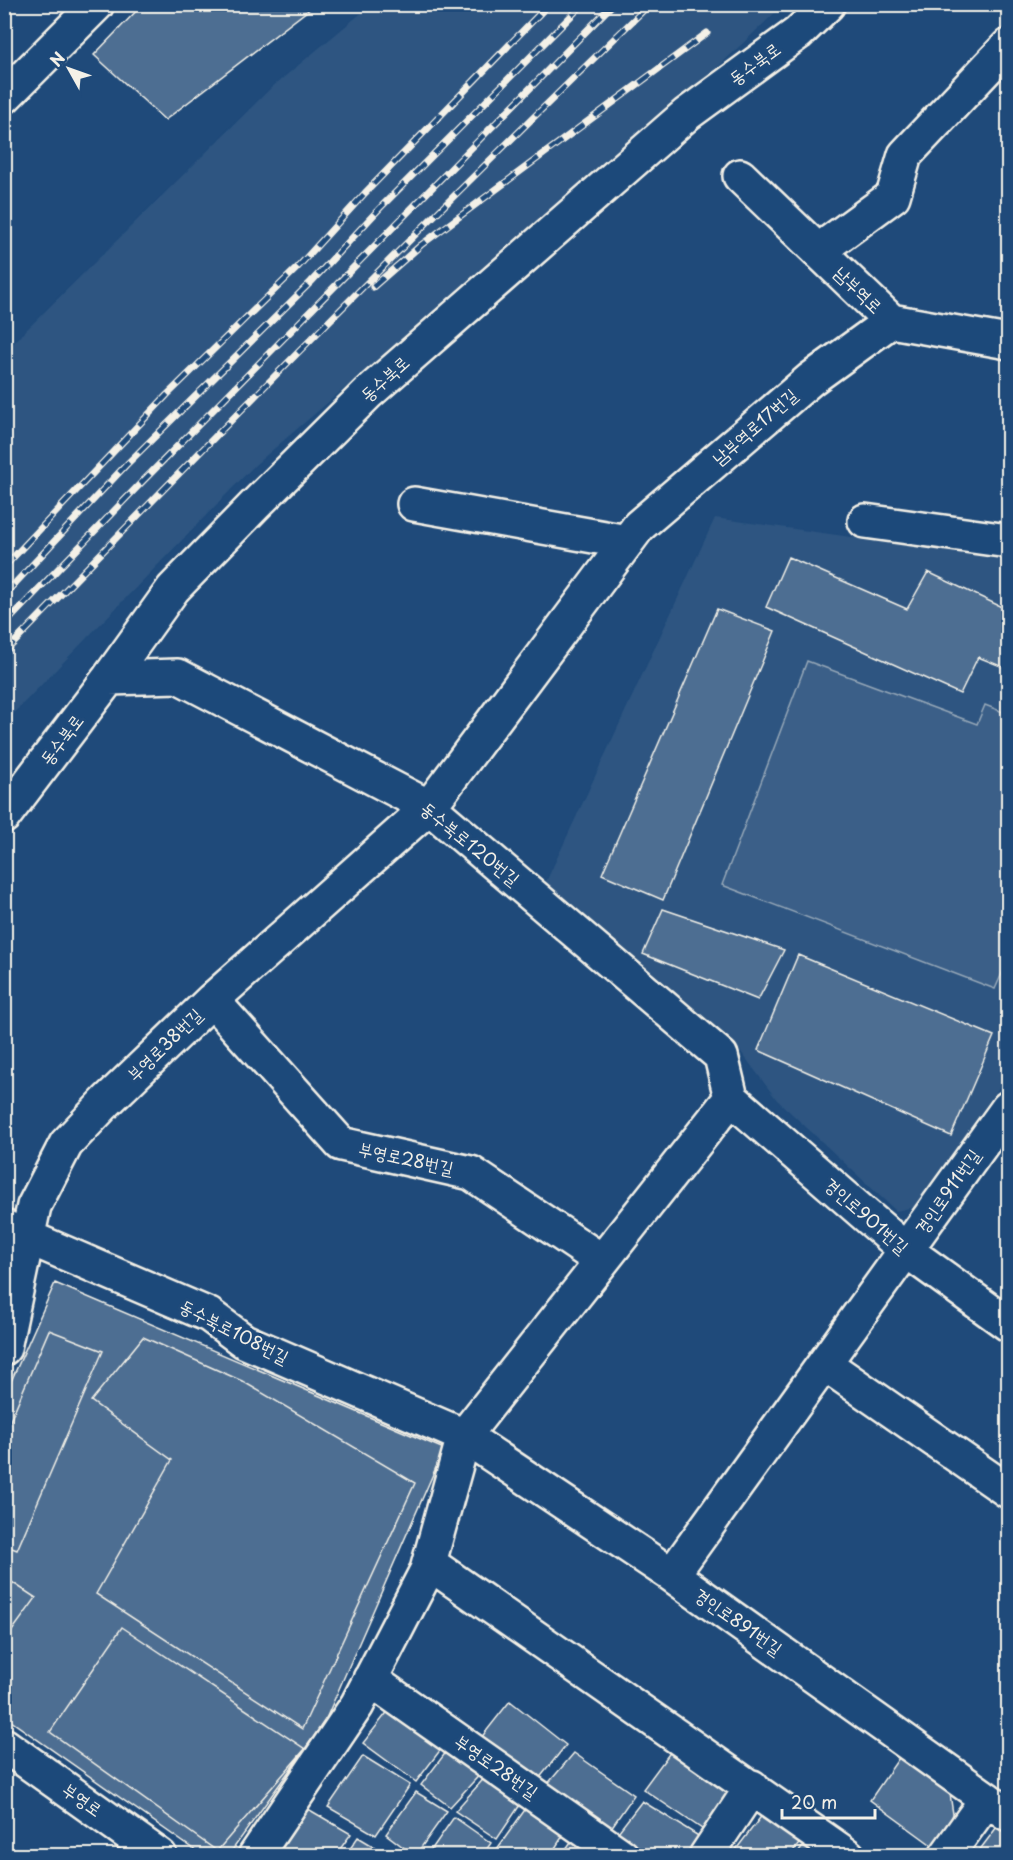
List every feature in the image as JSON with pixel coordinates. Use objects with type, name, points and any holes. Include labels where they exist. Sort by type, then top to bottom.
[{"type":"street","points":[[4,97],[97,4]]},
{"type":"street","name":"동수북로","points":[[4,816],[109,678],[173,589],[368,393],[687,114],[798,33],[828,4]]},
{"type":"street","points":[[818,251],[893,196],[905,155],[1008,46]]},
{"type":"street","name":"남부역로","points":[[740,176],[891,321],[1008,342]]},
{"type":"street","name":"남부역로17번길","points":[[429,807],[639,526],[811,379],[891,321]]},
{"type":"street","points":[[414,504],[627,542]]},
{"type":"street","points":[[865,521],[1008,541]]},
{"type":"street","name":"동수북로120번길","points":[[109,678],[178,676],[429,807],[721,1056],[731,1098]]},
{"type":"street","name":"부영로38번길","points":[[4,1348],[16,1232],[34,1206],[66,1144],[107,1101],[212,1000],[429,807]]},
{"type":"street","name":"부영로28번길","points":[[212,1000],[341,1144],[471,1173],[602,1262]]},
{"type":"street","points":[[255,1856],[357,1704],[427,1570],[464,1436],[731,1098]]},
{"type":"street","name":"경인로901번길","points":[[731,1098],[907,1251],[1008,1324]]},
{"type":"street","name":"경인로911번길","points":[[672,1575],[1008,1108]]},
{"type":"street","name":"동수북로108번길","points":[[16,1232],[209,1315],[244,1341],[464,1436]]},
{"type":"street","points":[[825,1364],[1008,1490]]},
{"type":"street","name":"경인로891번길","points":[[464,1436],[672,1575],[998,1807]]},
{"type":"street","points":[[429,1563],[848,1856]]},
{"type":"street","name":"부영로28번길","points":[[370,1679],[622,1856]]},
{"type":"street","name":"부영로","points":[[4,1745],[160,1856]]},
{"type":"street","points":[[706,1856],[752,1787]]},
{"type":"street","points":[[946,1856],[998,1807]]},
{"type":"shaded area","points":[[371,5],[783,5],[701,83],[255,465],[14,713],[5,728],[5,351],[272,87]]},
{"type":"shaded area","points":[[715,518],[1008,559],[1008,1075],[914,1207],[896,1211],[777,1100],[732,1040],[545,884]]},
{"type":"shaded area","points":[[807,661],[977,724],[985,705],[1008,714],[1008,960],[995,989],[722,885]]},
{"type":"building","points":[[143,4],[316,4],[165,120],[94,55]]},
{"type":"building","points":[[788,557],[907,609],[928,572],[1008,610],[1008,669],[978,657],[960,694],[766,607]]},
{"type":"building","points":[[717,609],[775,631],[663,900],[602,874]]},
{"type":"building","points":[[663,909],[784,950],[758,1000],[643,954]]},
{"type":"building","points":[[798,955],[994,1036],[951,1136],[758,1050]]},
{"type":"building","points":[[55,1283],[444,1449],[325,1721],[228,1856],[203,1856],[4,1716],[4,1397]]},
{"type":"building","points":[[49,1330],[103,1351],[17,1550],[4,1545],[4,1435]]},
{"type":"building","points":[[143,1337],[242,1381],[415,1483],[302,1729],[96,1594],[172,1460],[91,1401]]},
{"type":"building","points":[[4,1577],[36,1598],[4,1642]]},
{"type":"building","points":[[122,1627],[305,1749],[217,1851],[50,1732]]},
{"type":"building","points":[[510,1701],[566,1745],[538,1780],[480,1739]]},
{"type":"building","points":[[393,1705],[448,1740],[416,1782],[363,1743]]},
{"type":"building","points":[[453,1743],[485,1769],[450,1807],[421,1785]]},
{"type":"building","points":[[677,1743],[740,1789],[711,1835],[643,1789]]},
{"type":"building","points":[[903,1752],[943,1783],[950,1794],[953,1814],[949,1826],[933,1846],[870,1800]]},
{"type":"building","points":[[574,1753],[634,1795],[609,1831],[545,1787]]},
{"type":"building","points":[[363,1756],[410,1785],[376,1835],[328,1807]]},
{"type":"building","points":[[488,1774],[524,1799],[497,1839],[455,1811]]},
{"type":"building","points":[[416,1792],[447,1811],[415,1856],[386,1834]]},
{"type":"building","points":[[642,1801],[705,1840],[696,1856],[640,1856],[615,1836]]},
{"type":"building","points":[[529,1804],[566,1831],[550,1856],[492,1856]]},
{"type":"building","points":[[308,1809],[351,1834],[335,1856],[275,1856]]},
{"type":"building","points":[[766,1810],[804,1838],[789,1856],[731,1856]]},
{"type":"building","points":[[454,1817],[491,1843],[482,1856],[427,1856]]},
{"type":"building","points":[[1003,1819],[1008,1822],[1008,1856],[975,1856]]},
{"type":"building","points":[[575,1836],[601,1856],[561,1856]]},
{"type":"building","points":[[358,1837],[390,1856],[345,1856]]},
{"type":"building","points":[[809,1838],[835,1856],[796,1856]]},
{"type":"railway","points":[[4,567],[167,395],[297,268],[365,193],[549,4]]},
{"type":"railway","points":[[4,595],[126,465],[311,282],[380,208],[583,4]]},
{"type":"railway","points":[[4,625],[613,4]]},
{"type":"railway","points":[[4,653],[405,245],[650,4]]},
{"type":"railway","points":[[373,287],[421,245],[707,33]]}]
